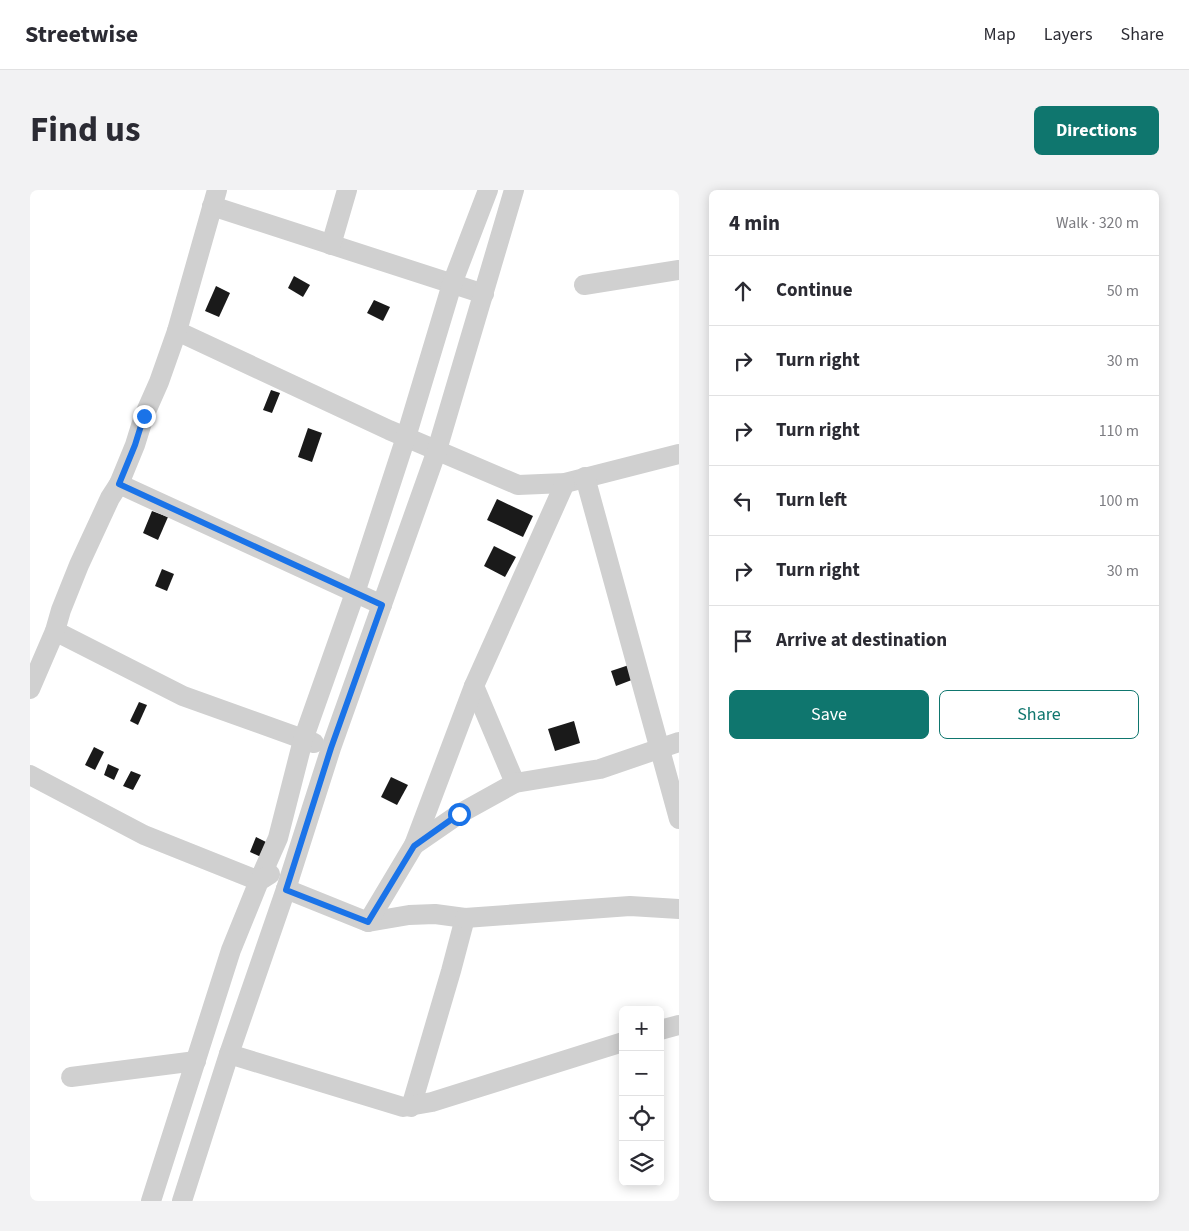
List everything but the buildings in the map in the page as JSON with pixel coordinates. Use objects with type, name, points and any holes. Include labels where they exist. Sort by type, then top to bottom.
[{"type":"street","points":[[331,245],[347,190]]},
{"type":"street","points":[[151,1201],[230,950],[278,838],[303,740],[355,593],[406,438],[452,284],[488,190]]},
{"type":"street","points":[[182,1201],[229,1054],[296,860],[331,748],[437,450],[514,190]]},
{"type":"street","points":[[30,689],[55,630],[60,610],[110,498],[119,484],[135,445],[144,416],[159,382],[177,331],[214,198],[331,245],[484,294]]},
{"type":"street","points":[[584,285],[679,270]]},
{"type":"street","points":[[177,331],[406,438],[518,485],[565,483],[679,454]]},
{"type":"street","points":[[585,477],[670,746],[679,819]]},
{"type":"street","points":[[368,922],[414,846],[474,686],[565,483]]},
{"type":"street","points":[[119,484],[382,605]]},
{"type":"street","points":[[55,630],[183,696],[303,740],[331,748]]},
{"type":"street","points":[[474,686],[515,783]]},
{"type":"street","points":[[414,846],[459,814],[515,783],[600,769],[670,746]]},
{"type":"street","points":[[30,775],[144,835],[259,880],[296,860]]},
{"type":"street","points":[[286,890],[368,922],[409,915],[435,914],[465,918],[630,906],[679,909]]},
{"type":"street","points":[[411,1107],[465,918]]},
{"type":"street","points":[[664,1029],[679,1025]]},
{"type":"street","points":[[229,1054],[403,1107],[411,1107],[619,1043]]},
{"type":"street","points":[[71,1077],[196,1061]]},
{"type":"route","points":[[144,416],[135,445],[119,484],[382,605],[331,748],[286,890],[368,922],[414,846],[459,814]]}]
